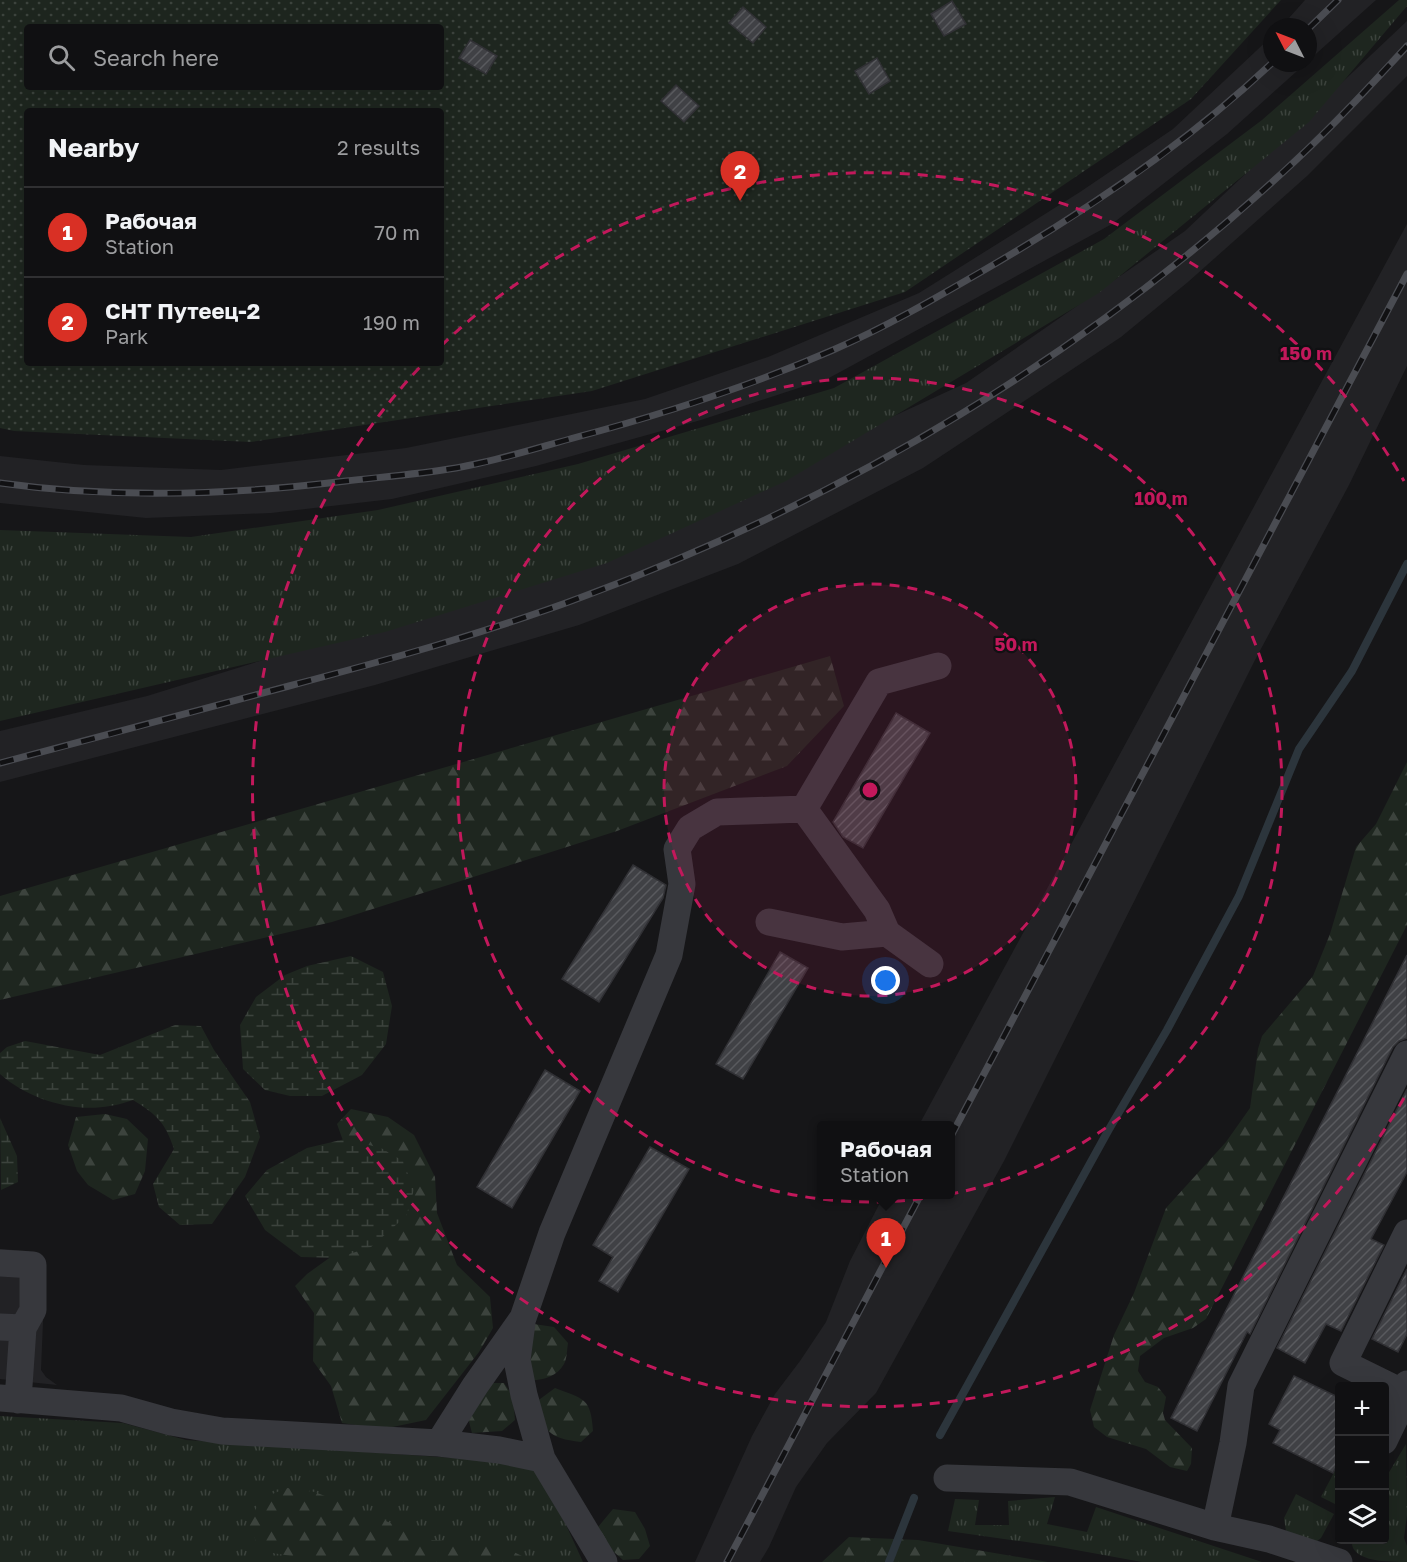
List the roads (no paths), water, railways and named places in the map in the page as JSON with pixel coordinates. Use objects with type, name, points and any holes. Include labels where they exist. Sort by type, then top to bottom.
[{"type":"street","points":[[804,808],[879,682],[938,666]]},
{"type":"street","points":[[604,1562],[542,1459],[517,1360],[523,1318],[552,1233],[669,955],[682,884],[677,849],[690,828],[717,812],[804,808]]},
{"type":"street","points":[[804,808],[877,910],[887,933],[930,964]]},
{"type":"street","points":[[769,922],[842,937],[887,933]]},
{"type":"street","points":[[1215,1527],[1233,1443],[1241,1386],[1407,1054]]},
{"type":"street","points":[[1386,1436],[1406,1389],[1343,1363],[1407,1233]]},
{"type":"street","points":[[0,1263],[33,1265],[33,1311],[11,1328],[9,1399],[121,1408],[171,1422],[222,1431],[439,1443],[499,1450],[542,1459]]},
{"type":"street","points":[[439,1443],[475,1386],[523,1318]]},
{"type":"street","points":[[947,1478],[1070,1482],[1215,1527],[1336,1552]]},
{"type":"waterway","points":[[940,1435],[1108,1131],[1167,1030],[1239,896],[1299,749],[1352,671],[1407,564]]},
{"type":"waterway","points":[[889,1562],[914,1498]]},
{"type":"railway","points":[[1317,20],[1338,0]]},
{"type":"railway","points":[[0,763],[363,666],[509,622],[582,597],[679,558],[775,515],[869,467],[960,415],[1048,358],[1134,297],[1216,232],[1294,162],[1338,120],[1407,46]]},
{"type":"railway","points":[[0,483],[86,491],[173,493],[303,486],[415,474],[502,458],[642,419],[707,398],[770,376],[853,341],[892,322],[1024,247],[1099,199],[1171,148],[1263,71]]},
{"type":"railway","points":[[955,1129],[1407,274]]},
{"type":"railway","points":[[727,1562],[918,1199]]},
{"type":"place","name":"СНТ Путеец-2","points":[[740,201]]},
{"type":"place","name":"Рабочая","points":[[886,1268]]}]
